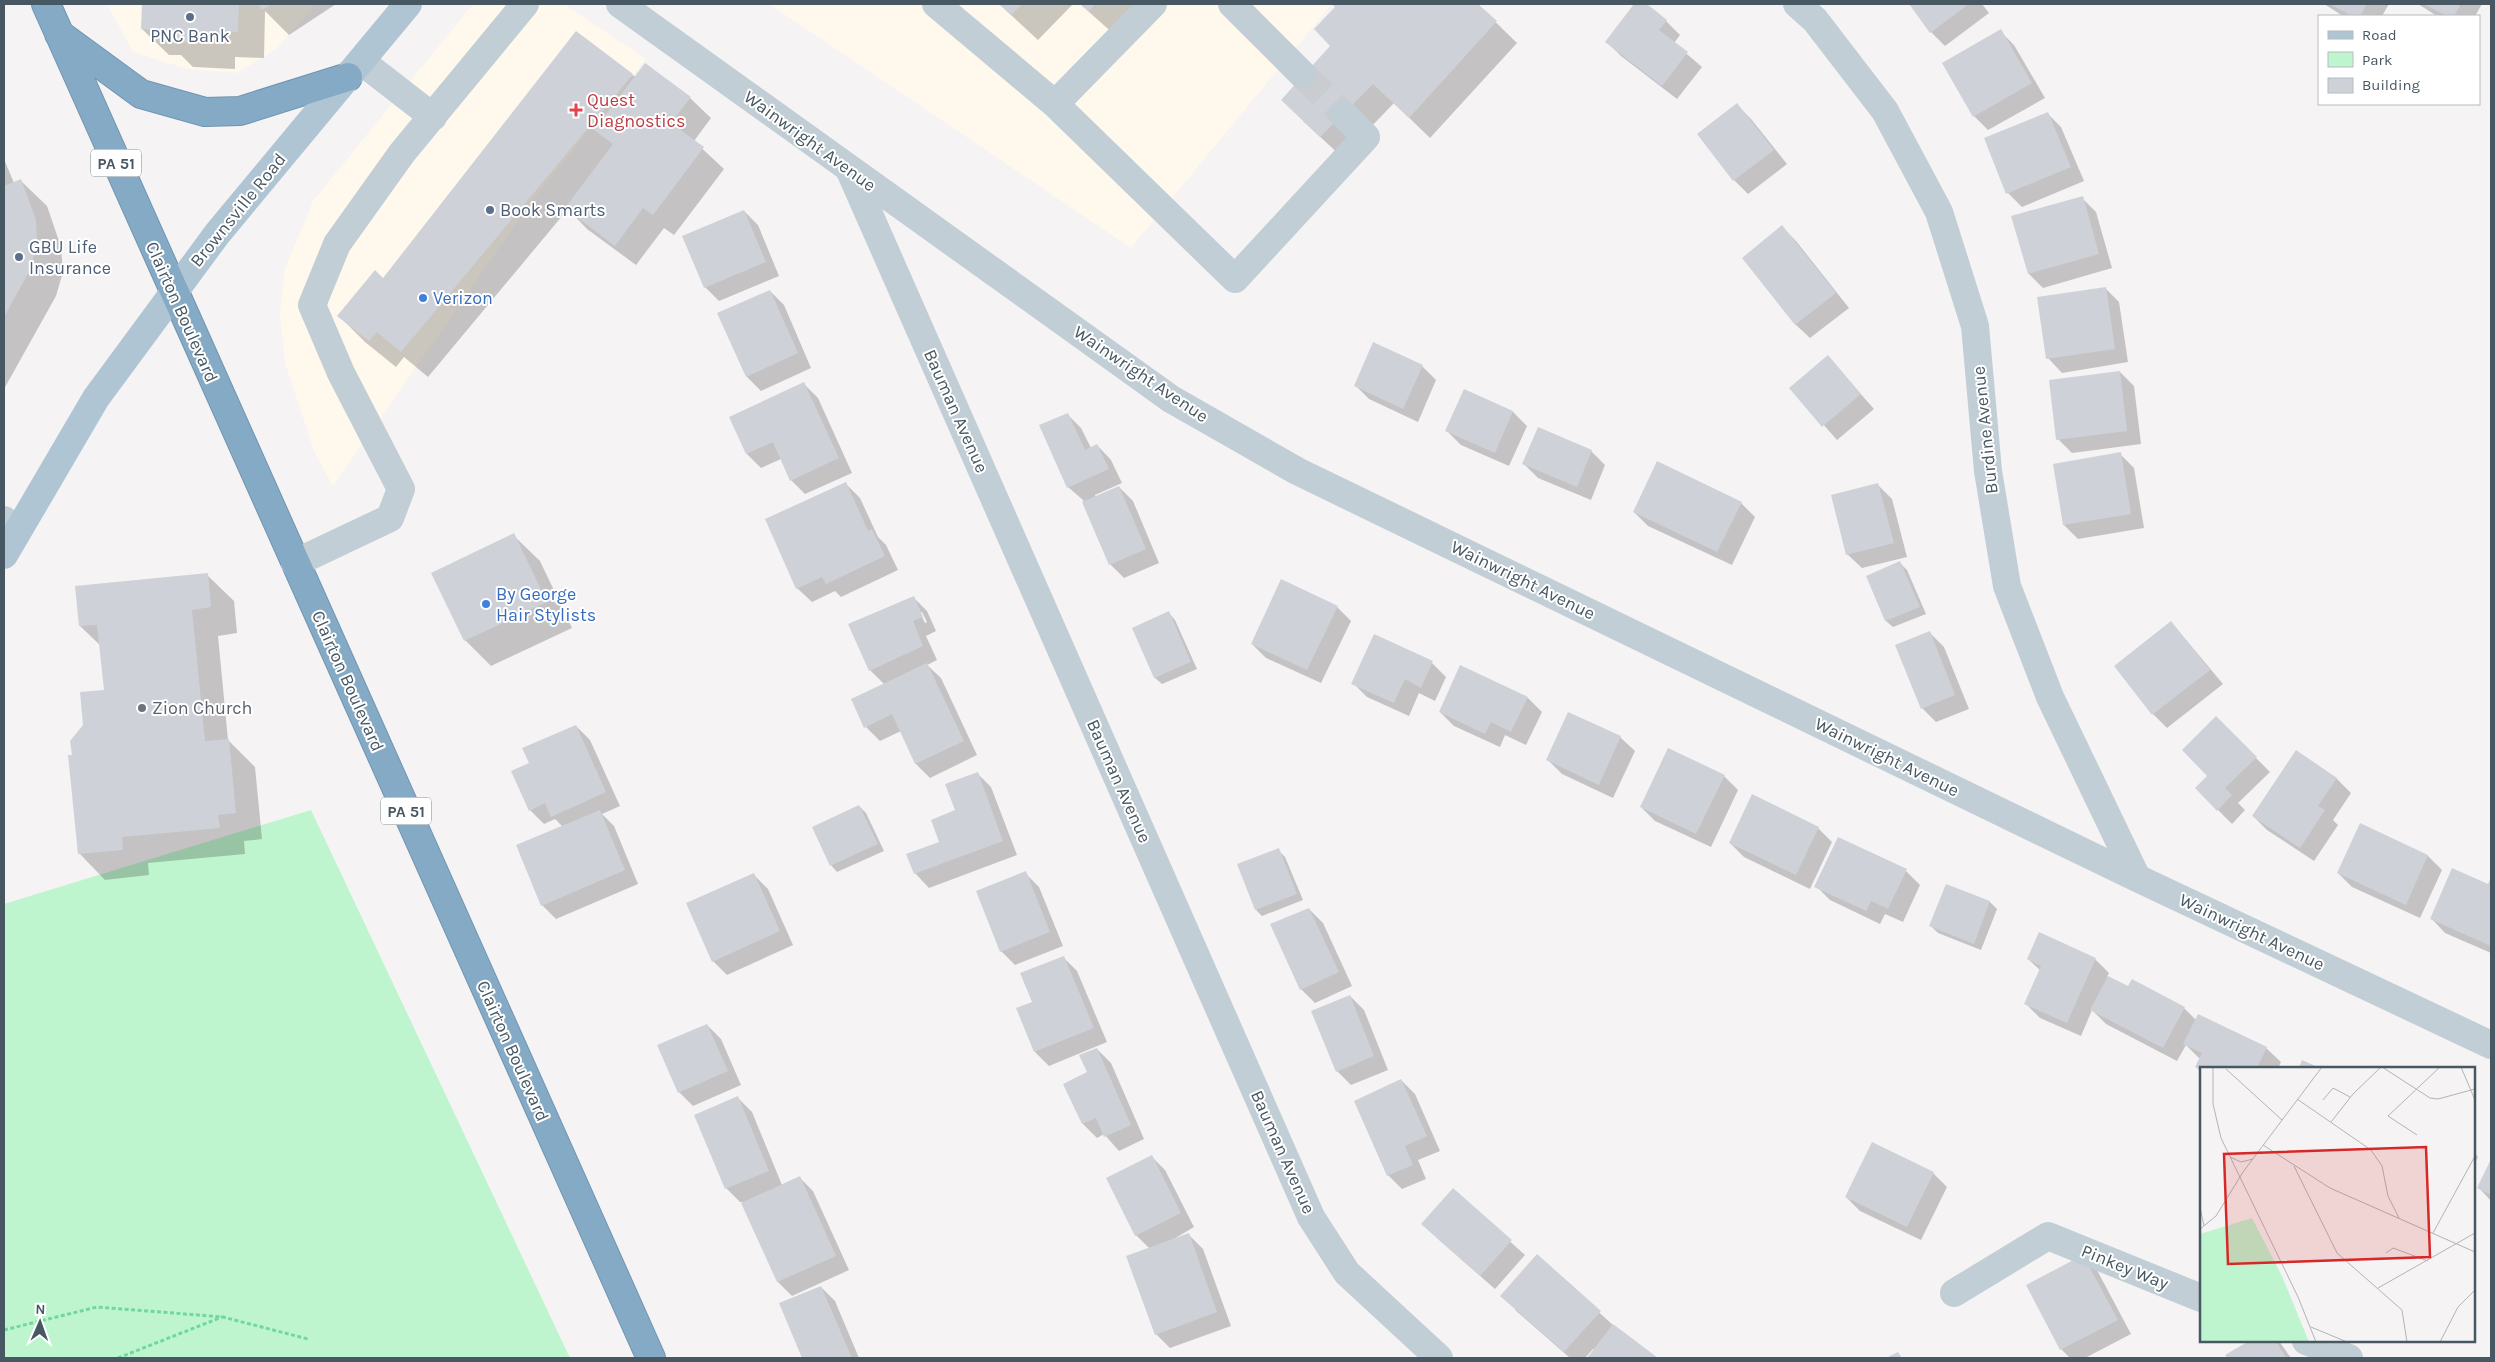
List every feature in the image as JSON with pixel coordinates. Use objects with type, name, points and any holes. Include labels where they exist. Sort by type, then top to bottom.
[{"type":"highway","name":"Clairton Boulevard","points":[[46,4],[651,1358]]},
{"type":"highway","points":[[58,33],[141,94],[205,112],[240,111],[354,69]]},
{"type":"main road","name":"Brownsville Road","points":[[8,536],[96,398],[217,234],[408,4]]},
{"type":"street","points":[[295,564],[390,518],[401,489],[341,373],[312,305],[337,244],[402,153],[525,4]]},
{"type":"street","name":"Wainwright Avenue","points":[[620,4],[1170,399],[1297,471],[2137,878],[2491,1045]]},
{"type":"street","points":[[936,4],[1055,104],[1236,279],[1366,137],[1343,114]]},
{"type":"street","points":[[1055,104],[1153,4]]},
{"type":"street","points":[[1232,4],[1303,75]]},
{"type":"street","name":"Burdine Avenue","points":[[1797,4],[1815,20],[1885,111],[1939,212],[1975,326],[1988,471],[2007,586],[2050,697],[2137,878]]},
{"type":"street","points":[[354,69],[433,117]]},
{"type":"street","name":"Bauman Avenue","points":[[850,170],[1311,1217],[1347,1273],[1439,1358]]},
{"type":"street","name":"Pinkey Way","points":[[1954,1293],[2048,1236],[2200,1298]]},
{"type":"street","points":[[2309,1342],[2349,1358]]},
{"type":"path","points":[[4,1330],[97,1307],[224,1317],[308,1339]]},
{"type":"path","points":[[118,1358],[224,1317]]},
{"type":"shaded area","points":[[107,4],[316,4],[276,49],[237,73],[187,69],[133,52]]},
{"type":"shaded area","points":[[473,4],[564,4],[646,59],[529,205],[333,486],[314,451],[285,363],[280,314],[284,271],[313,201]]},
{"type":"shaded area","points":[[769,4],[1332,4],[1131,248]]},
{"type":"green space","points":[[311,810],[570,1358],[4,1358],[4,904]]},
{"type":"building","name":"PNC Bank","points":[[142,4],[239,4],[238,32],[209,31],[209,43],[165,41],[165,30],[141,29]]},
{"type":"building","name":"PNC Bank","points":[[258,4],[271,4],[262,10]]},
{"type":"building","points":[[999,4],[1022,4],[1011,15]]},
{"type":"building","points":[[1081,4],[1095,4],[1089,11]]},
{"type":"building","points":[[1332,4],[1478,4],[1497,21],[1409,118],[1373,84],[1320,137],[1281,100],[1330,46],[1314,29],[1335,7]]},
{"type":"building","points":[[1634,4],[1647,4],[1667,20],[1659,30],[1688,52],[1662,86],[1605,42]]},
{"type":"building","points":[[1909,4],[1969,4],[1930,33]]},
{"type":"building","points":[[2330,4],[2367,4],[2361,15],[2350,15]]},
{"type":"building","points":[[2424,4],[2461,4],[2455,15],[2445,15]]},
{"type":"building","points":[[2001,29],[2032,83],[1973,117],[1942,63]]},
{"type":"building","points":[[576,31],[633,74],[401,352],[377,332],[369,341],[337,316],[375,270],[383,278]]},
{"type":"building","points":[[645,63],[691,97],[671,123],[704,147],[653,215],[643,208],[615,246],[565,208],[613,144],[594,130]]},
{"type":"building","points":[[1737,103],[1774,150],[1733,181],[1697,134]]},
{"type":"building","points":[[2048,112],[2071,167],[2006,194],[1984,138]]},
{"type":"building","name":"GBU Life Insurance","points":[[21,179],[36,220],[37,245],[30,270],[4,317],[4,186]]},
{"type":"building","points":[[2083,196],[2099,254],[2028,274],[2011,216]]},
{"type":"building","points":[[744,210],[766,262],[704,288],[682,236]]},
{"type":"building","points":[[1782,225],[1836,293],[1795,325],[1742,258]]},
{"type":"building","points":[[2106,287],[2115,349],[2046,359],[2037,297]]},
{"type":"building","points":[[770,290],[798,353],[746,377],[717,313]]},
{"type":"building","points":[[1373,342],[1423,365],[1403,409],[1354,386]]},
{"type":"building","points":[[1828,355],[1861,394],[1822,427],[1789,388]]},
{"type":"building","points":[[2120,371],[2127,431],[2056,440],[2049,380]]},
{"type":"building","points":[[804,382],[839,458],[790,481],[773,442],[746,454],[729,417]]},
{"type":"building","points":[[1464,389],[1513,411],[1495,453],[1445,431]]},
{"type":"building","points":[[1068,413],[1085,450],[1097,444],[1109,469],[1067,488],[1039,425]]},
{"type":"building","points":[[1538,427],[1592,450],[1577,487],[1522,464]]},
{"type":"building","points":[[2121,452],[2131,514],[2063,525],[2053,464]]},
{"type":"building","points":[[1657,461],[1742,502],[1717,552],[1633,512]]},
{"type":"building","points":[[846,482],[868,531],[872,529],[885,556],[826,584],[822,577],[796,589],[765,519]]},
{"type":"building","points":[[1878,483],[1894,543],[1846,555],[1831,495]]},
{"type":"building","points":[[1119,486],[1146,549],[1109,565],[1082,502]]},
{"type":"building","points":[[514,533],[547,602],[464,641],[431,573]]},
{"type":"building","points":[[1900,561],[1920,607],[1885,621],[1866,576]]},
{"type":"building","name":"Zion Church","points":[[208,573],[211,607],[192,610],[205,741],[229,739],[236,813],[218,815],[220,828],[122,837],[123,850],[78,854],[68,755],[72,755],[70,741],[83,725],[80,692],[104,690],[97,625],[79,626],[75,586]]},
{"type":"building","points":[[1281,579],[1338,606],[1307,670],[1251,644]]},
{"type":"building","points":[[914,596],[923,617],[913,621],[923,646],[869,671],[848,624]]},
{"type":"building","points":[[1169,611],[1191,662],[1154,678],[1132,628]]},
{"type":"building","points":[[2171,621],[2210,670],[2152,715],[2114,666]]},
{"type":"building","points":[[1930,631],[1955,695],[1921,709],[1895,645]]},
{"type":"building","points":[[1374,634],[1433,661],[1421,688],[1405,679],[1394,703],[1351,684]]},
{"type":"building","points":[[927,663],[964,741],[915,764],[892,714],[864,728],[851,699]]},
{"type":"building","points":[[1460,665],[1528,697],[1511,732],[1491,722],[1485,734],[1439,712]]},
{"type":"building","points":[[1568,712],[1621,736],[1599,785],[1546,760]]},
{"type":"building","points":[[2216,716],[2257,757],[2225,788],[2232,795],[2217,811],[2195,788],[2207,776],[2182,750]]},
{"type":"building","points":[[576,725],[606,792],[551,817],[545,803],[529,811],[511,771],[529,763],[522,748]]},
{"type":"building","points":[[1668,748],[1725,775],[1696,834],[1640,807]]},
{"type":"building","points":[[2296,750],[2337,778],[2318,806],[2325,810],[2300,848],[2252,816]]},
{"type":"building","points":[[978,772],[1003,841],[914,874],[906,854],[939,842],[931,820],[955,810],[945,784]]},
{"type":"building","points":[[1752,794],[1819,827],[1796,875],[1729,843]]},
{"type":"building","points":[[859,805],[878,844],[830,866],[812,827]]},
{"type":"building","points":[[600,810],[625,870],[541,906],[516,845]]},
{"type":"building","points":[[2360,823],[2428,855],[2406,905],[2337,873]]},
{"type":"building","points":[[1838,837],[1907,869],[1888,909],[1871,901],[1866,911],[1814,887]]},
{"type":"building","points":[[1279,848],[1297,894],[1255,910],[1237,864]]},
{"type":"building","points":[[2452,868],[2488,884],[2491,878],[2491,946],[2430,919]]},
{"type":"building","points":[[1026,871],[1050,932],[1000,952],[976,891]]},
{"type":"building","points":[[754,873],[780,931],[712,962],[686,903]]},
{"type":"building","points":[[1946,884],[1990,901],[1974,944],[1929,926]]},
{"type":"building","points":[[1309,908],[1339,972],[1300,990],[1270,924]]},
{"type":"building","points":[[2039,932],[2096,958],[2067,1023],[2024,1004],[2041,966],[2027,959]]},
{"type":"building","points":[[1064,956],[1094,1028],[1034,1052],[1016,1008],[1032,1002],[1020,973]]},
{"type":"building","points":[[2108,976],[2128,986],[2132,979],[2185,1007],[2163,1048],[2090,1010]]},
{"type":"building","points":[[1350,995],[1374,1056],[1336,1072],[1311,1011]]},
{"type":"building","points":[[2198,1014],[2267,1047],[2257,1067],[2200,1067],[2200,1070],[2195,1067],[2202,1053],[2183,1044]]},
{"type":"building","points":[[707,1024],[728,1071],[678,1093],[657,1045]]},
{"type":"building","points":[[1097,1048],[1131,1125],[1104,1137],[1096,1118],[1082,1124],[1063,1084],[1087,1072],[1079,1055]]},
{"type":"building","points":[[2302,1060],[2318,1067],[2299,1067]]},
{"type":"building","points":[[1401,1079],[1427,1136],[1405,1146],[1413,1165],[1387,1176],[1354,1101]]},
{"type":"building","points":[[738,1096],[769,1171],[725,1189],[694,1115]]},
{"type":"building","points":[[1872,1142],[1934,1172],[1907,1227],[1845,1197]]},
{"type":"building","points":[[1152,1155],[1181,1213],[1135,1236],[1106,1178]]},
{"type":"building","points":[[2491,1159],[2491,1195],[2477,1188]]},
{"type":"building","points":[[800,1176],[836,1256],[777,1282],[741,1203]]},
{"type":"building","points":[[1453,1188],[1512,1240],[1480,1276],[1421,1224]]},
{"type":"building","points":[[1189,1233],[1217,1312],[1155,1335],[1126,1256]]},
{"type":"building","points":[[1537,1254],[1601,1311],[1564,1352],[1500,1296]]},
{"type":"building","points":[[2083,1255],[2118,1320],[2060,1350],[2026,1285]]},
{"type":"building","points":[[821,1286],[852,1358],[802,1358],[779,1303]]},
{"type":"building","points":[[1613,1324],[1658,1358],[1587,1358]]},
{"type":"building","points":[[2247,1342],[2277,1342],[2286,1358],[2227,1358],[2225,1355]]},
{"type":"building","points":[[1898,1352],[1902,1358],[1886,1358]]},
{"type":"tunnel","points":[[1303,75],[1343,114]]},
{"type":"place","name":"PNC Bank","points":[[190,17]]},
{"type":"place","name":"Quest Diagnostics","points":[[576,110]]},
{"type":"place","name":"Book Smarts","points":[[490,210]]},
{"type":"place","name":"GBU Life Insurance","points":[[19,257]]},
{"type":"place","name":"Verizon","points":[[423,298]]},
{"type":"place","name":"By George Hair Stylists","points":[[486,604]]},
{"type":"place","name":"Zion Church","points":[[142,708]]}]
